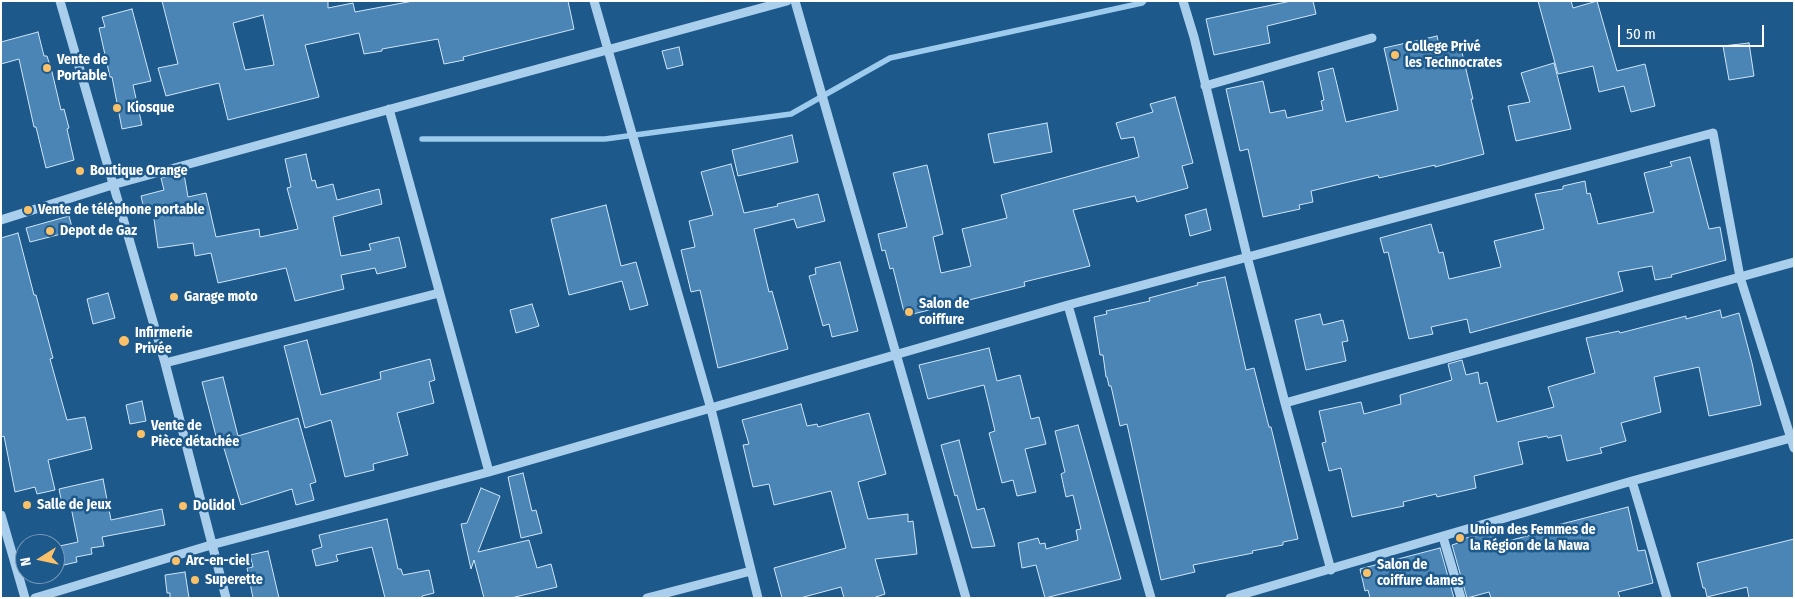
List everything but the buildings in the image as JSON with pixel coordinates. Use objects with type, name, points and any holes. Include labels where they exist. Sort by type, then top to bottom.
[{"type":"street","points":[[60,1],[165,363],[226,598]]},
{"type":"street","points":[[594,1],[711,409],[758,598]]},
{"type":"street","points":[[1,220],[112,185],[787,1]]},
{"type":"street","points":[[795,1],[966,598]]},
{"type":"street","points":[[1183,1],[1285,404],[1331,570]]},
{"type":"street","points":[[1205,86],[1372,38]]},
{"type":"street","points":[[389,109],[489,472]]},
{"type":"street","points":[[35,598],[212,545],[489,472],[1068,305],[1713,133],[1740,277],[1794,448]]},
{"type":"street","points":[[1285,404],[1794,262]]},
{"type":"street","points":[[165,363],[439,293]]},
{"type":"street","points":[[1068,305],[1151,598]]},
{"type":"street","points":[[1230,598],[1632,481],[1792,437]]},
{"type":"street","points":[[1632,481],[1667,598]]},
{"type":"street","points":[[1,515],[24,598]]},
{"type":"street","points":[[1443,537],[1461,598]]},
{"type":"street","points":[[647,598],[751,571]]},
{"type":"waterway","points":[[422,139],[605,139],[791,114],[890,58],[1142,3],[1144,1]]},
{"type":"place","name":"College Privé les Technocrates","points":[[1395,55]]},
{"type":"place","name":"Vente de Portable","points":[[47,68]]},
{"type":"place","name":"Kiosque","points":[[117,108]]},
{"type":"place","name":"Boutique Orange","points":[[80,171]]},
{"type":"place","name":"Vente de téléphone portable","points":[[28,210]]},
{"type":"place","name":"Depot de Gaz","points":[[50,231]]},
{"type":"place","name":"Garage moto","points":[[174,297]]},
{"type":"place","name":"Salon de coiffure","points":[[909,312]]},
{"type":"place","name":"Infirmerie Privée","points":[[124,341]]},
{"type":"place","name":"Vente de Pièce détachée","points":[[141,434]]},
{"type":"place","name":"Salle de Jeux","points":[[27,505]]},
{"type":"place","name":"Dolidol","points":[[183,506]]},
{"type":"place","name":"Union des Femmes de la Région de la Nawa","points":[[1460,538]]},
{"type":"place","name":"Arc-en-ciel","points":[[176,561]]},
{"type":"place","name":"Salon de coiffure dames","points":[[1367,573]]},
{"type":"place","name":"Superette","points":[[195,580]]}]
